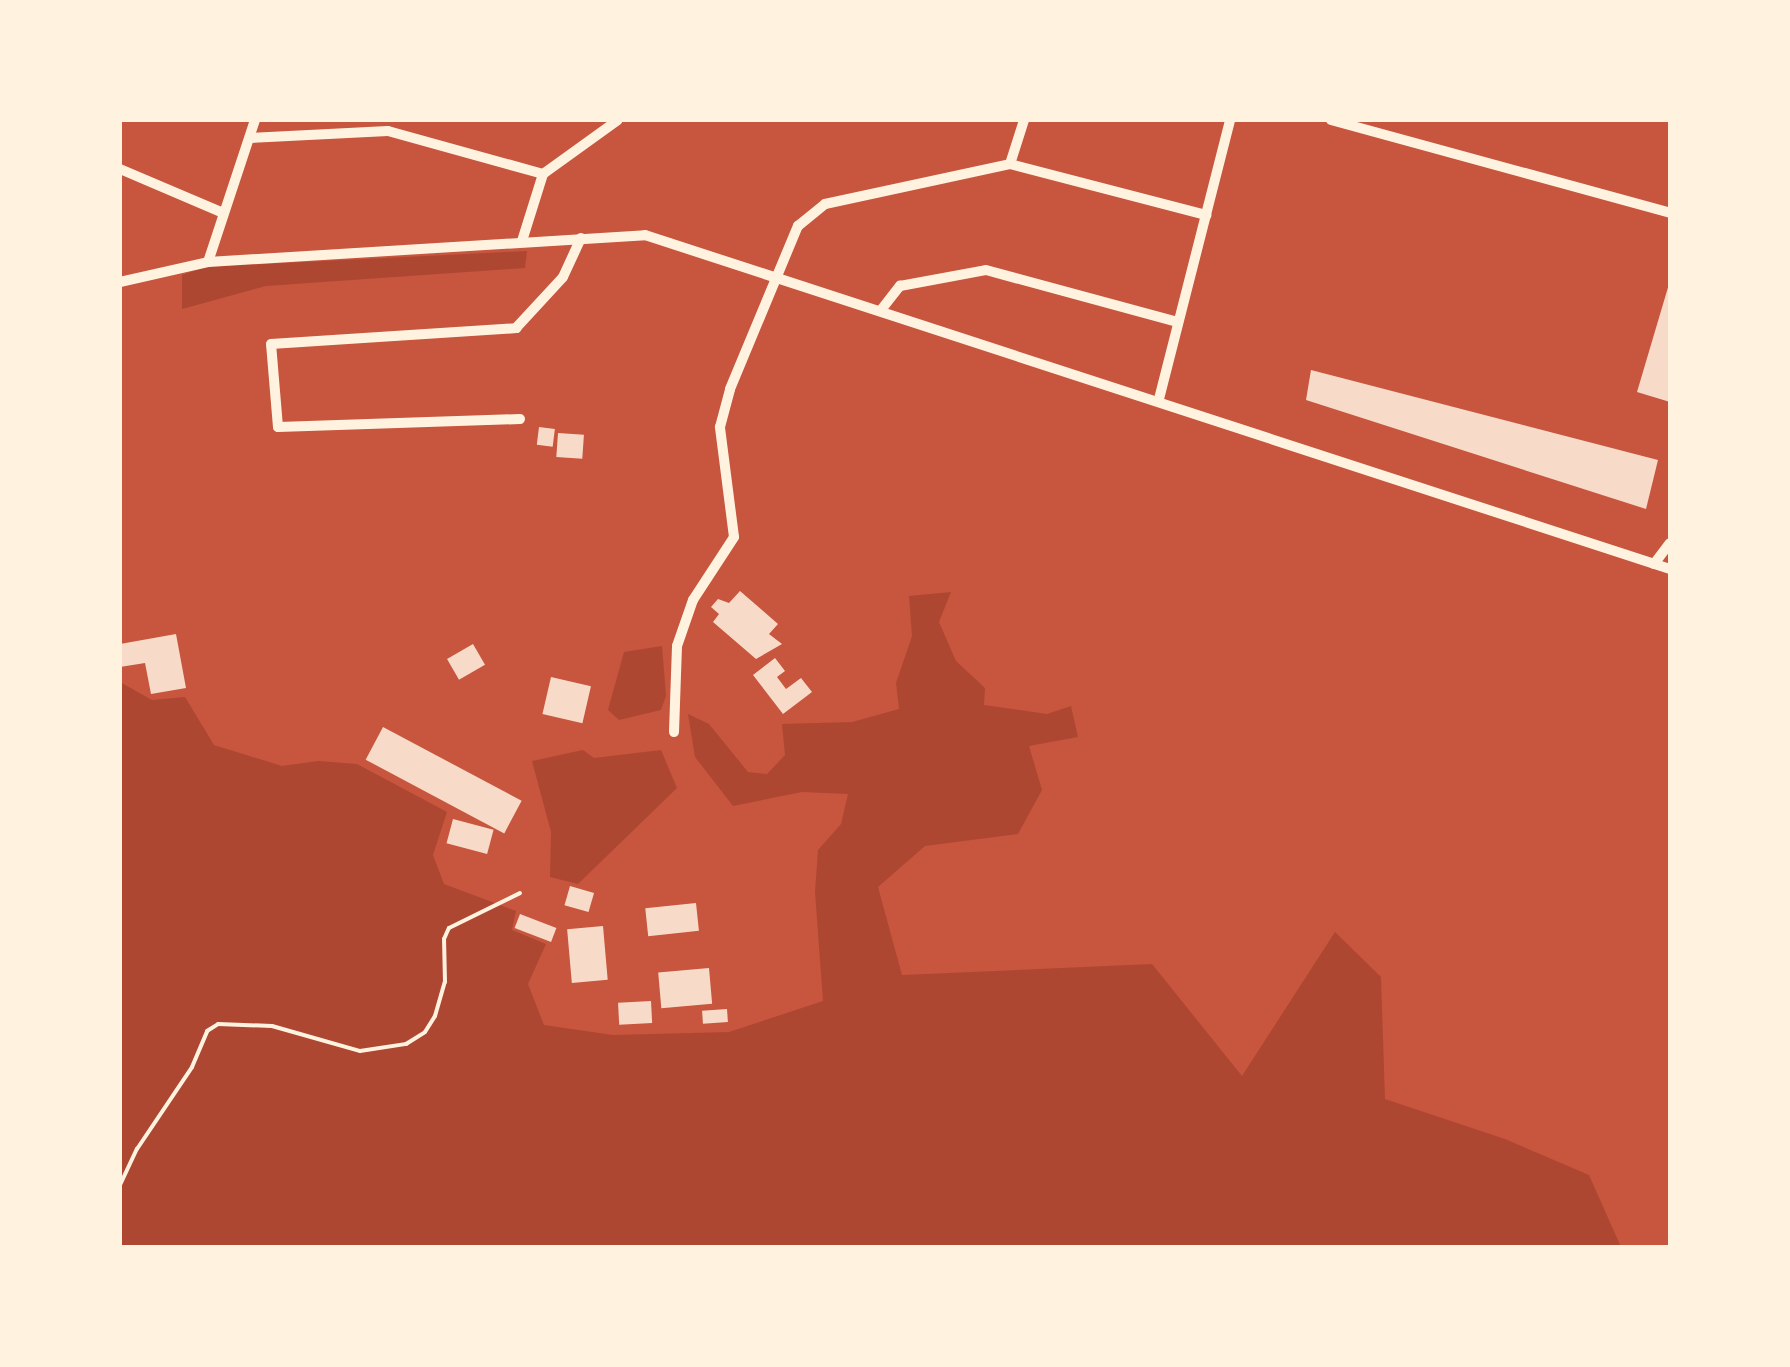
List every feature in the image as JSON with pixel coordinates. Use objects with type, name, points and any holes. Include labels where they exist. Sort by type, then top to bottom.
[{"type":"street","points":[[208,262],[256,120]]},
{"type":"street","points":[[522,241],[543,174],[618,120]]},
{"type":"street","points":[[1010,164],[1024,120]]},
{"type":"street","points":[[1159,399],[1230,120]]},
{"type":"street","points":[[1331,120],[1377,126],[1670,212]]},
{"type":"street","points":[[250,138],[388,131],[543,174]]},
{"type":"street","points":[[674,732],[676,646],[693,600],[734,537],[720,427],[730,389],[798,226],[825,204],[1010,164],[1206,215]]},
{"type":"street","points":[[120,170],[224,213]]},
{"type":"street","points":[[120,282],[208,262],[645,234],[1670,569]]},
{"type":"street","points":[[520,419],[278,427],[271,344],[516,328],[563,277],[582,238]]},
{"type":"street","points":[[881,310],[900,286],[986,270],[1178,322]]},
{"type":"street","points":[[1654,564],[1670,543]]},
{"type":"path","points":[[120,1185],[137,1149],[192,1067],[207,1031],[218,1024],[272,1026],[360,1051],[406,1044],[425,1032],[435,1016],[445,982],[444,939],[449,928],[520,893]]},
{"type":"shaded area","points":[[527,251],[525,268],[266,286],[182,309],[182,275],[205,267]]},
{"type":"shaded area","points":[[951,592],[939,622],[956,661],[985,688],[984,705],[1047,714],[1071,706],[1078,737],[1029,746],[1042,790],[1018,834],[925,846],[878,887],[902,975],[1152,964],[1242,1076],[1335,932],[1381,977],[1385,1099],[1505,1139],[1589,1175],[1621,1247],[120,1247],[120,682],[152,700],[185,697],[214,745],[282,766],[318,761],[357,764],[447,812],[433,855],[444,884],[516,911],[512,930],[546,944],[528,984],[544,1025],[613,1035],[729,1032],[823,1001],[815,892],[818,850],[841,824],[848,794],[802,792],[733,806],[695,757],[688,714],[709,724],[748,772],[767,774],[785,755],[782,724],[852,722],[899,709],[896,683],[912,636],[909,596]]},
{"type":"shaded area","points":[[662,646],[666,696],[661,710],[619,720],[608,710],[624,652]]},
{"type":"shaded area","points":[[583,750],[594,758],[661,750],[677,788],[578,884],[550,877],[551,832],[532,761]]},
{"type":"building","points":[[1670,284],[1670,402],[1637,392]]},
{"type":"building","points":[[1311,370],[1658,460],[1646,509],[1306,400]]},
{"type":"building","points":[[539,427],[555,429],[553,447],[537,445]]},
{"type":"building","points":[[558,433],[584,435],[582,459],[556,457]]},
{"type":"building","points":[[740,591],[778,624],[769,634],[782,644],[756,659],[713,622],[719,614],[711,607],[718,599],[729,603]]},
{"type":"building","points":[[176,634],[186,688],[151,694],[145,663],[120,667],[120,644]]},
{"type":"building","points":[[473,644],[485,665],[459,680],[447,659]]},
{"type":"building","points":[[775,658],[785,671],[777,677],[786,689],[801,678],[812,692],[783,714],[753,675]]},
{"type":"building","points":[[551,677],[591,686],[582,723],[542,714]]},
{"type":"building","points":[[383,727],[522,801],[504,833],[366,760]]},
{"type":"building","points":[[453,819],[494,830],[487,854],[447,843]]},
{"type":"building","points":[[570,886],[594,893],[589,912],[564,905]]},
{"type":"building","points":[[696,903],[699,931],[648,936],[645,908]]},
{"type":"building","points":[[520,914],[556,928],[551,942],[515,928]]},
{"type":"building","points":[[603,926],[608,980],[572,983],[567,929]]},
{"type":"building","points":[[709,968],[712,1004],[661,1008],[658,972]]},
{"type":"building","points":[[651,1001],[652,1023],[619,1025],[618,1003]]},
{"type":"building","points":[[727,1009],[728,1022],[703,1024],[702,1011]]}]
